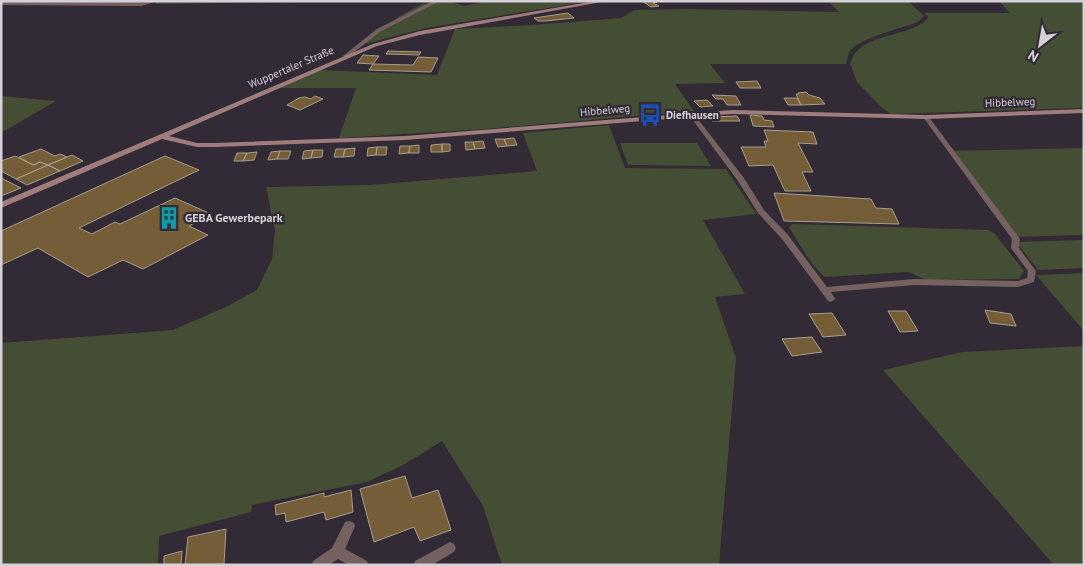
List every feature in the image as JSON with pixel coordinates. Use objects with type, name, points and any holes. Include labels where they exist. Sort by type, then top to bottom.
[{"type":"street","points":[[1,3],[141,4],[156,1]]},
{"type":"street","points":[[346,56],[379,30],[438,1]]},
{"type":"street","name":"Wuppertaler Straße","points":[[1,205],[375,45],[420,33],[605,1]]},
{"type":"street","name":"Hibbelweg","points":[[160,136],[202,145],[405,138],[690,114],[765,112],[926,117],[1084,111]]},
{"type":"lane","points":[[690,114],[741,180],[761,210],[785,237],[831,299]]},
{"type":"lane","points":[[824,290],[914,282],[1018,284],[1031,280],[1032,271],[1015,248],[1016,239],[926,117]]},
{"type":"lane","points":[[318,565],[337,552],[349,526]]},
{"type":"lane","points":[[420,565],[450,548]]},
{"type":"lane","points":[[337,552],[362,565]]},
{"type":"green space","points":[[1,1],[155,1],[144,3]]},
{"type":"green space","points":[[155,1],[371,1],[156,4]]},
{"type":"green space","points":[[449,1],[464,6],[487,1],[591,1],[426,28],[364,44],[398,17],[422,4]]},
{"type":"green space","points":[[828,1],[908,1],[924,16],[918,22],[861,42],[849,52],[846,64],[710,64],[725,83],[675,84],[694,111],[485,129],[339,138],[356,88],[279,88],[321,70],[437,75],[455,29],[621,18],[635,10],[839,12]]},
{"type":"green space","points":[[999,1],[1084,1],[1084,108],[891,114],[882,108],[857,82],[850,63],[855,53],[865,45],[923,23],[928,17],[924,13],[1010,13]]},
{"type":"green space","points":[[1,96],[56,101],[1,133]]},
{"type":"green space","points":[[609,125],[625,168],[726,169],[756,214],[703,220],[745,294],[715,297],[736,358],[719,565],[502,565],[483,506],[442,441],[405,464],[367,482],[252,505],[251,512],[159,536],[158,565],[1,565],[1,343],[173,330],[228,306],[257,290],[272,259],[275,231],[266,187],[369,185],[537,171],[523,133]]},
{"type":"green space","points":[[620,143],[697,143],[711,166],[628,165]]},
{"type":"green space","points":[[1084,148],[1084,235],[1011,237],[948,151]]},
{"type":"green space","points":[[792,224],[988,230],[994,233],[1024,271],[1019,279],[926,280],[908,272],[825,277],[805,253],[789,227]]},
{"type":"green space","points":[[1084,240],[1084,268],[1038,270],[1016,242]]},
{"type":"green space","points":[[1084,273],[1084,331],[1036,275]]},
{"type":"green space","points":[[1084,346],[1084,565],[1054,565],[883,370],[962,352]]},
{"type":"building","points":[[642,1],[659,1],[653,3],[659,6],[651,7]]},
{"type":"building","points":[[568,13],[574,18],[538,21],[534,18]]},
{"type":"building","points":[[388,51],[421,52],[419,55],[386,54]]},
{"type":"building","points":[[363,55],[379,56],[373,64],[357,63]]},
{"type":"building","points":[[418,57],[438,58],[431,72],[369,70],[373,64],[413,65]]},
{"type":"building","points":[[757,81],[761,88],[740,88],[736,82]]},
{"type":"building","points":[[806,92],[809,95],[820,98],[825,104],[801,105],[796,94]]},
{"type":"building","points":[[712,95],[736,96],[741,105],[727,105],[723,99],[716,99]]},
{"type":"building","points":[[315,96],[323,99],[300,110],[287,105],[299,98],[311,99]]},
{"type":"building","points":[[784,98],[797,98],[801,105],[788,105]]},
{"type":"building","points":[[707,100],[713,106],[700,107],[694,101]]},
{"type":"building","points":[[750,115],[762,116],[764,120],[772,121],[774,127],[753,126]]},
{"type":"building","points":[[737,116],[740,121],[712,121],[710,117]]},
{"type":"building","points":[[764,130],[813,132],[817,144],[798,143],[813,172],[802,172],[811,191],[785,191],[773,165],[749,166],[741,147],[766,147],[764,141],[768,141]]},
{"type":"building","points":[[514,138],[517,145],[507,146],[504,139]]},
{"type":"building","points":[[495,139],[504,139],[507,146],[498,147]]},
{"type":"building","points":[[483,141],[485,148],[475,149],[473,142]]},
{"type":"building","points":[[465,142],[473,142],[475,149],[466,150]]},
{"type":"building","points":[[442,144],[442,152],[431,152],[431,145]]},
{"type":"building","points":[[442,144],[450,144],[450,151],[442,152]]},
{"type":"building","points":[[419,145],[419,153],[409,153],[410,146]]},
{"type":"building","points":[[400,146],[410,146],[409,153],[399,154]]},
{"type":"building","points":[[377,147],[376,155],[367,156],[368,148]]},
{"type":"building","points":[[377,147],[387,147],[386,155],[376,155]]},
{"type":"building","points":[[355,148],[354,156],[343,157],[345,149]]},
{"type":"building","points":[[41,149],[55,156],[60,154],[67,157],[48,165],[40,162],[33,165],[19,157]]},
{"type":"building","points":[[336,149],[345,149],[343,157],[334,157]]},
{"type":"building","points":[[313,150],[311,158],[302,159],[304,151]]},
{"type":"building","points":[[313,150],[323,150],[322,157],[311,158]]},
{"type":"building","points":[[280,151],[277,159],[268,160],[271,152]]},
{"type":"building","points":[[280,151],[291,151],[288,159],[277,159]]},
{"type":"building","points":[[257,152],[254,160],[243,161],[247,153]]},
{"type":"building","points":[[237,153],[247,153],[243,161],[234,161]]},
{"type":"building","points":[[72,155],[83,161],[60,171],[48,165]]},
{"type":"building","points":[[15,156],[33,165],[40,162],[48,165],[16,179],[1,171],[1,161]]},
{"type":"building","name":"GEBA Gewerbepark","points":[[165,156],[199,170],[79,228],[92,234],[115,222],[120,224],[175,198],[211,214],[189,226],[208,235],[143,269],[123,260],[88,277],[38,248],[1,265],[1,231]]},
{"type":"building","points":[[48,165],[60,171],[27,185],[16,179]]},
{"type":"building","points":[[1,178],[21,188],[1,196]]},
{"type":"building","points":[[774,193],[871,199],[876,208],[892,209],[899,224],[784,221]]},
{"type":"building","points":[[985,310],[1011,314],[1016,326],[990,323]]},
{"type":"building","points":[[888,311],[906,311],[918,331],[900,332]]},
{"type":"building","points":[[832,313],[846,335],[823,337],[809,314]]},
{"type":"building","points":[[812,337],[822,352],[792,356],[782,339]]},
{"type":"building","points":[[405,476],[412,498],[438,490],[451,530],[420,541],[414,527],[374,542],[360,489]]},
{"type":"building","points":[[351,490],[353,512],[326,520],[324,512],[286,522],[285,513],[276,515],[275,505],[324,493],[324,497]]},
{"type":"building","points":[[226,529],[224,564],[185,565],[188,537]]},
{"type":"building","points":[[182,551],[181,565],[164,565],[164,556]]},
{"type":"place","name":"Diefhausen","points":[[650,115]]},
{"type":"place","name":"GEBA Gewerbepark","points":[[169,218]]}]
